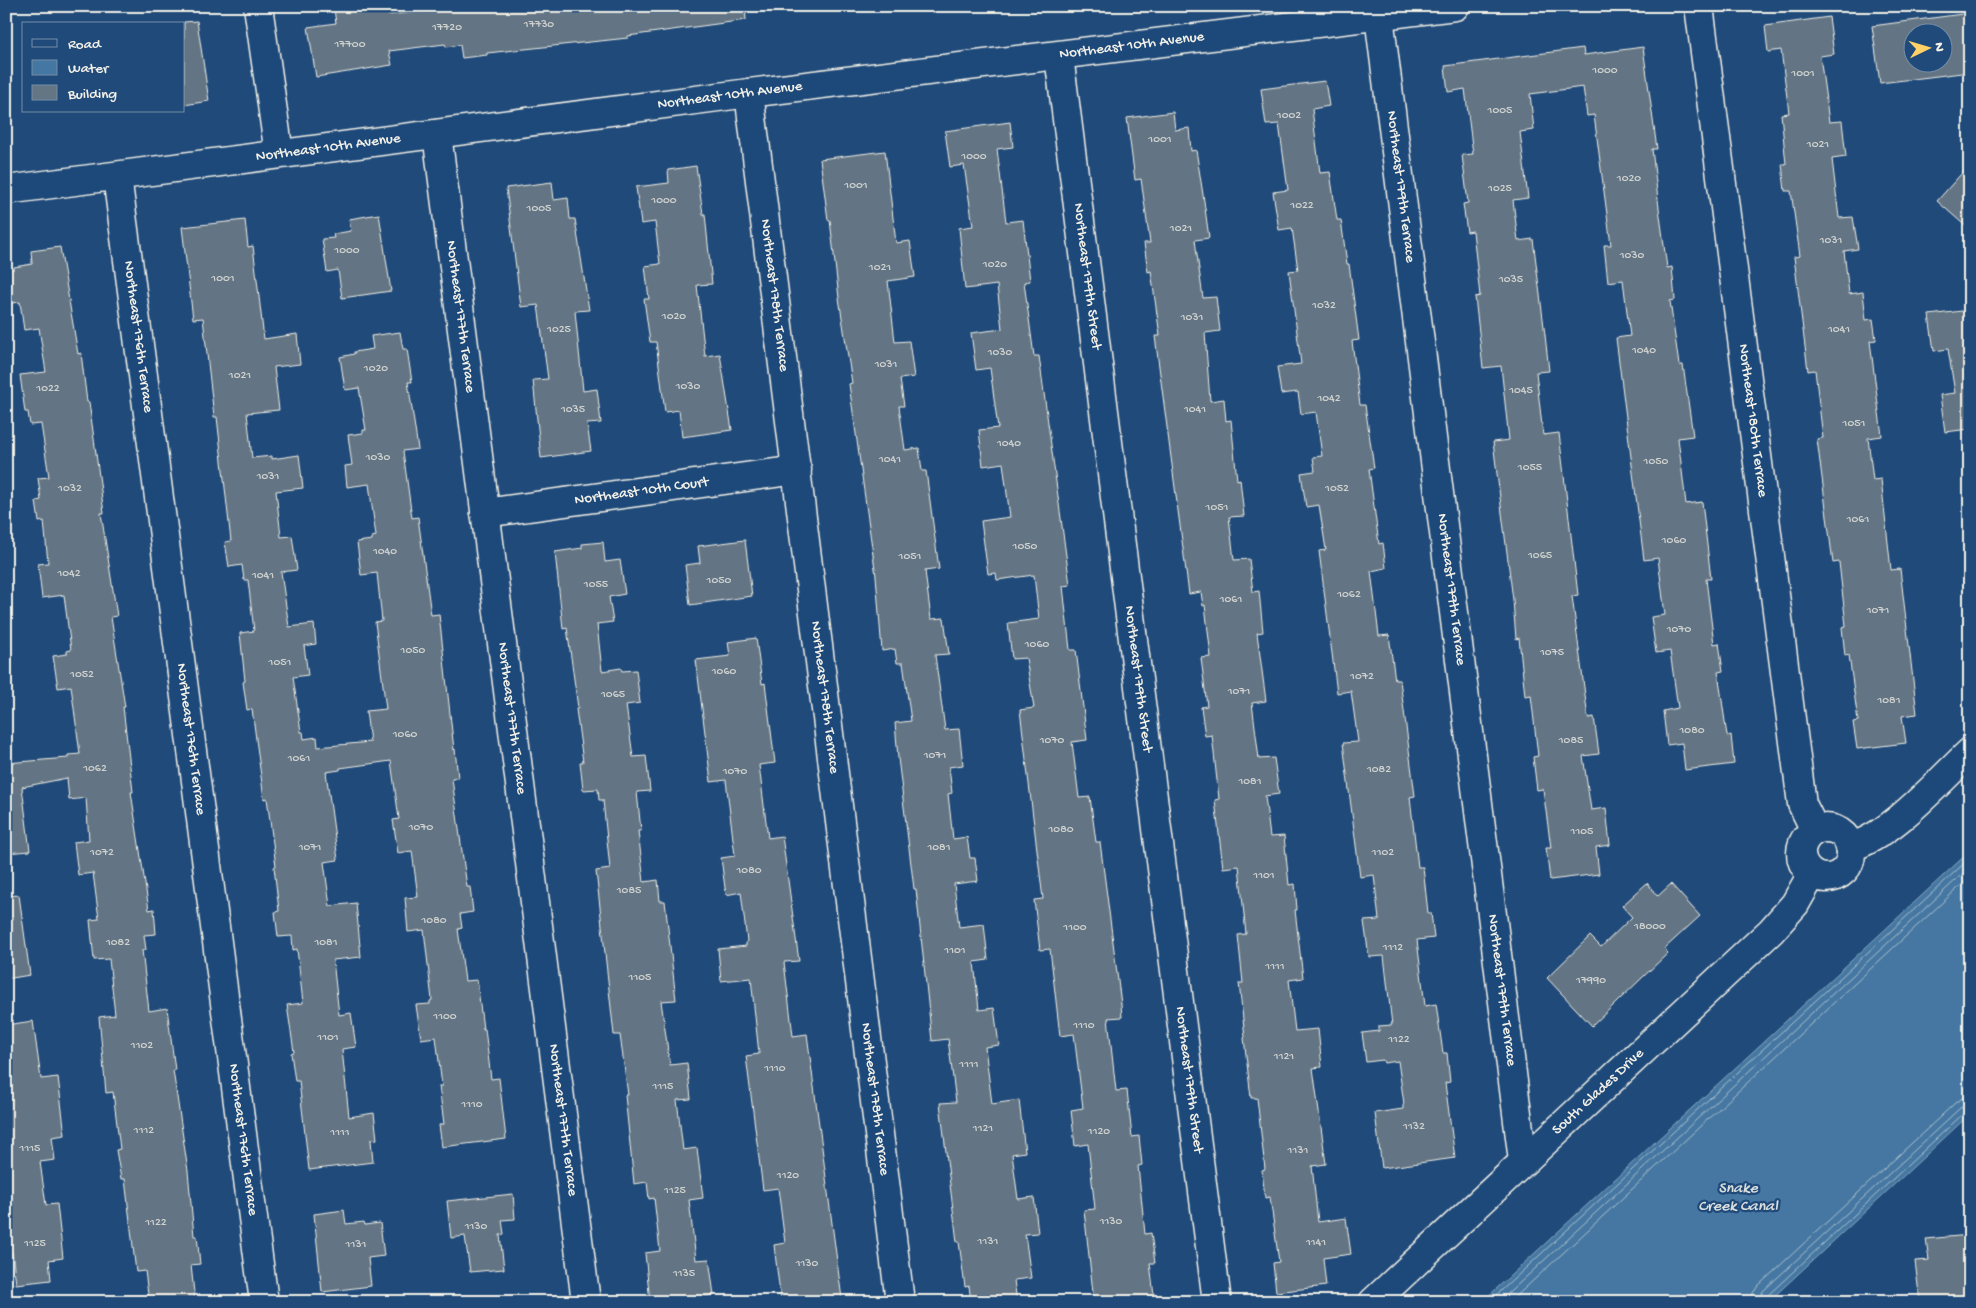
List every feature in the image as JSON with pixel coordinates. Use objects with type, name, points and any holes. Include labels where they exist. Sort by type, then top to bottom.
[{"type":"street","points":[[258,6],[279,154]]},
{"type":"street","name":"Northeast 10th Avenue","points":[[6,190],[749,93],[1455,6]]},
{"type":"street","name":"Northeast 180th Terrace","points":[[1699,6],[1802,804],[1815,830]]},
{"type":"street","name":"Northeast 179th Terrace","points":[[1379,16],[1523,1161]]},
{"type":"street","name":"Northeast 179th Street","points":[[1059,56],[1217,1302]]},
{"type":"street","name":"Northeast 178th Terrace","points":[[749,93],[900,1302]]},
{"type":"street","name":"Northeast 177th Terrace","points":[[436,134],[586,1302]]},
{"type":"street","name":"Northeast 176th Terrace","points":[[117,176],[264,1302]]},
{"type":"street","name":"Northeast 10th Court","points":[[485,513],[797,470]]},
{"type":"street","points":[[1850,847],[1860,845],[1892,826],[1970,752]]},
{"type":"street","points":[[1827,828],[1835,830],[1848,840],[1850,847],[1849,863],[1838,876],[1822,879],[1812,874],[1802,863],[1800,855],[1801,846],[1805,839],[1815,830],[1827,828]]},
{"type":"street","name":"South Glades Drive","points":[[1373,1302],[1771,931],[1795,904],[1812,874]]},
{"type":"water","name":"Snake Creek Canal","points":[[1970,851],[1970,1114],[1768,1302],[1482,1302]]},
{"type":"building","points":[[350,6],[387,6],[388,15],[444,9],[443,6],[745,6],[746,20],[628,36],[628,38],[487,53],[487,55],[462,58],[460,45],[446,47],[445,44],[389,51],[392,65],[316,77],[308,27],[336,23],[334,9]]},
{"type":"building","points":[[1970,13],[1970,72],[1880,83],[1872,26]]},
{"type":"building","points":[[1829,17],[1834,54],[1820,56],[1829,122],[1842,121],[1846,157],[1832,159],[1839,218],[1853,217],[1858,249],[1844,251],[1849,294],[1863,292],[1866,320],[1873,319],[1876,340],[1870,341],[1882,436],[1868,438],[1873,480],[1881,479],[1891,570],[1900,569],[1917,714],[1902,716],[1906,743],[1857,749],[1853,722],[1858,721],[1849,655],[1845,656],[1842,627],[1846,626],[1839,562],[1833,563],[1817,439],[1823,438],[1815,370],[1808,371],[1794,257],[1800,256],[1791,191],[1785,191],[1782,164],[1786,164],[1781,114],[1789,113],[1781,50],[1768,52],[1765,26]]},
{"type":"building","points":[[197,21],[209,101],[185,105],[184,22]]},
{"type":"building","points":[[1643,47],[1657,149],[1652,149],[1659,208],[1667,268],[1672,267],[1675,300],[1670,301],[1679,365],[1683,365],[1693,436],[1678,438],[1686,504],[1702,502],[1711,579],[1706,579],[1714,644],[1719,643],[1723,671],[1718,672],[1727,736],[1731,735],[1734,764],[1685,770],[1682,743],[1667,745],[1663,711],[1678,708],[1670,651],[1656,653],[1651,617],[1665,615],[1658,558],[1644,560],[1616,338],[1630,336],[1623,280],[1608,282],[1604,245],[1611,245],[1594,115],[1587,116],[1583,87],[1530,94],[1534,130],[1520,132],[1528,198],[1513,200],[1518,241],[1533,239],[1549,371],[1536,372],[1543,435],[1559,433],[1578,595],[1572,596],[1588,718],[1594,717],[1599,754],[1583,756],[1591,810],[1606,808],[1610,845],[1596,847],[1599,874],[1550,880],[1546,848],[1551,848],[1543,789],[1537,790],[1533,757],[1538,756],[1531,695],[1525,696],[1519,638],[1516,639],[1513,600],[1493,442],[1509,440],[1501,366],[1483,368],[1475,297],[1480,296],[1473,231],[1467,232],[1463,204],[1468,203],[1462,155],[1473,154],[1465,89],[1448,92],[1445,66],[1583,48],[1584,55]]},
{"type":"building","points":[[1325,81],[1329,106],[1312,109],[1320,173],[1330,172],[1337,220],[1341,220],[1347,264],[1349,264],[1359,340],[1352,341],[1360,405],[1365,405],[1374,468],[1369,469],[1379,544],[1383,543],[1386,568],[1371,571],[1379,636],[1389,635],[1395,680],[1400,680],[1415,796],[1410,797],[1418,867],[1423,867],[1428,913],[1431,913],[1434,938],[1417,940],[1425,1006],[1436,1004],[1443,1053],[1447,1053],[1450,1082],[1445,1083],[1455,1158],[1382,1168],[1375,1113],[1403,1109],[1404,1104],[1398,1061],[1384,1063],[1383,1060],[1366,1062],[1362,1033],[1379,1031],[1379,1026],[1392,1025],[1384,956],[1369,957],[1364,921],[1379,920],[1374,875],[1360,877],[1343,743],[1358,742],[1351,691],[1337,693],[1319,551],[1326,550],[1319,505],[1306,507],[1301,473],[1315,471],[1313,457],[1322,456],[1316,412],[1301,414],[1298,392],[1281,394],[1277,367],[1301,364],[1289,271],[1298,270],[1292,228],[1279,230],[1273,192],[1288,190],[1279,124],[1266,125],[1261,89]]},
{"type":"building","points":[[1173,112],[1175,130],[1189,128],[1191,151],[1196,150],[1204,201],[1209,238],[1195,240],[1203,298],[1216,297],[1220,331],[1205,333],[1210,401],[1224,399],[1226,421],[1231,420],[1237,480],[1240,479],[1244,516],[1229,517],[1234,560],[1249,559],[1253,592],[1259,591],[1263,632],[1257,633],[1266,701],[1252,703],[1259,759],[1274,758],[1279,794],[1265,796],[1270,837],[1284,836],[1289,885],[1295,884],[1297,910],[1295,910],[1303,978],[1289,980],[1295,1031],[1318,1029],[1322,1067],[1313,1068],[1326,1164],[1312,1166],[1318,1222],[1346,1218],[1351,1254],[1323,1258],[1326,1286],[1276,1292],[1273,1263],[1279,1262],[1270,1197],[1265,1198],[1262,1170],[1265,1169],[1257,1098],[1251,1098],[1239,983],[1243,983],[1238,935],[1246,934],[1239,866],[1223,868],[1215,800],[1219,799],[1212,735],[1205,736],[1201,707],[1207,706],[1201,658],[1211,657],[1205,605],[1203,606],[1201,592],[1189,594],[1155,336],[1160,336],[1151,271],[1148,272],[1144,243],[1150,243],[1141,179],[1135,180],[1127,118]]},
{"type":"building","points":[[1010,122],[1013,147],[997,149],[1006,222],[1023,220],[1030,281],[1024,282],[1034,356],[1039,356],[1070,585],[1063,586],[1070,650],[1076,650],[1087,740],[1072,742],[1079,798],[1090,797],[1096,842],[1100,842],[1121,1004],[1122,1017],[1108,1018],[1116,1091],[1127,1090],[1132,1137],[1139,1136],[1142,1165],[1138,1166],[1145,1234],[1151,1233],[1155,1263],[1150,1263],[1154,1296],[1147,1297],[1147,1302],[1094,1302],[1084,1210],[1095,1209],[1088,1144],[1075,1146],[1071,1110],[1083,1108],[1074,1034],[1060,1036],[1050,949],[1040,950],[1034,900],[1043,899],[1020,710],[1034,708],[1026,658],[1012,659],[1008,623],[1039,619],[1034,575],[997,580],[996,573],[988,574],[981,521],[1010,517],[1003,463],[983,466],[979,430],[998,428],[990,368],[976,370],[971,333],[1002,329],[997,285],[965,289],[959,228],[973,226],[964,165],[950,167],[945,131]]},
{"type":"building","points":[[885,151],[896,243],[910,241],[915,277],[888,281],[895,342],[909,341],[914,377],[900,379],[904,406],[899,406],[905,450],[919,448],[922,471],[926,471],[939,569],[925,571],[931,619],[944,618],[949,654],[935,655],[945,730],[959,729],[963,765],[949,767],[952,793],[948,794],[953,839],[967,837],[970,858],[975,858],[978,881],[954,884],[959,927],[984,924],[988,960],[974,962],[979,1010],[994,1008],[999,1045],[985,1047],[992,1104],[1019,1100],[1025,1152],[1012,1154],[1018,1199],[1034,1197],[1038,1233],[1025,1234],[1031,1278],[1014,1280],[1017,1302],[971,1302],[969,1286],[965,1287],[959,1242],[957,1242],[940,1103],[956,1102],[948,1039],[932,1041],[916,889],[914,889],[898,758],[895,723],[911,721],[903,663],[897,663],[895,649],[882,651],[876,576],[849,384],[852,383],[820,159]]},
{"type":"building","points":[[1970,164],[1970,230],[1937,201]]},
{"type":"building","points":[[696,166],[703,214],[705,214],[712,284],[697,285],[705,356],[720,354],[732,430],[682,437],[679,410],[665,412],[656,342],[650,342],[644,299],[649,299],[645,266],[660,264],[655,222],[641,224],[636,187],[669,183],[668,170]]},
{"type":"building","points":[[552,182],[554,200],[568,198],[570,219],[575,219],[589,310],[575,311],[583,391],[597,389],[601,423],[587,424],[591,451],[541,458],[533,380],[548,379],[538,305],[521,307],[506,188]]},
{"type":"building","points":[[379,214],[391,291],[342,298],[338,270],[327,272],[322,239],[334,238],[333,234],[351,231],[349,219]]},
{"type":"building","points":[[245,220],[248,247],[253,246],[264,339],[297,334],[300,364],[274,367],[279,410],[247,413],[252,458],[272,456],[272,459],[299,455],[303,488],[276,491],[281,537],[292,536],[297,570],[281,572],[289,627],[314,624],[316,644],[304,646],[308,675],[293,677],[301,732],[303,732],[304,739],[317,737],[318,747],[370,742],[366,711],[386,709],[375,622],[382,621],[377,573],[361,575],[357,542],[372,540],[372,537],[376,536],[369,484],[347,487],[345,466],[352,465],[348,435],[363,433],[363,430],[366,430],[359,388],[345,390],[340,357],[354,354],[354,352],[373,349],[371,336],[400,332],[403,349],[407,349],[412,382],[408,382],[418,449],[403,451],[412,518],[418,517],[431,615],[439,614],[458,778],[452,779],[467,887],[470,887],[473,912],[460,914],[462,928],[458,929],[465,981],[477,980],[491,1079],[499,1078],[506,1139],[442,1147],[439,1125],[444,1124],[439,1086],[442,1086],[436,1037],[421,1039],[416,1005],[430,1004],[432,1000],[424,930],[408,932],[405,898],[418,897],[412,851],[398,853],[393,820],[399,819],[391,761],[340,768],[340,770],[326,772],[338,860],[324,862],[330,906],[356,903],[361,957],[333,960],[339,1015],[351,1013],[356,1047],[342,1049],[349,1117],[374,1113],[377,1139],[371,1140],[373,1162],[309,1170],[299,1081],[295,1081],[291,1053],[294,1052],[287,1005],[303,1003],[297,949],[293,950],[292,936],[278,937],[275,912],[279,911],[274,867],[276,866],[267,798],[264,799],[252,709],[247,710],[243,682],[245,681],[240,633],[254,631],[248,580],[244,580],[242,565],[229,567],[225,542],[231,541],[217,417],[214,417],[203,318],[193,319],[182,227]]},
{"type":"building","points":[[60,247],[78,354],[81,353],[87,402],[89,402],[104,513],[101,513],[117,616],[111,617],[125,707],[123,707],[133,792],[131,792],[149,910],[154,909],[156,934],[144,935],[146,950],[142,950],[149,1011],[167,1008],[175,1070],[173,1070],[188,1171],[194,1236],[197,1236],[200,1264],[191,1265],[195,1302],[149,1302],[145,1271],[136,1272],[125,1179],[121,1179],[116,1150],[120,1149],[113,1092],[106,1093],[99,1017],[115,1015],[109,959],[94,960],[90,920],[99,919],[93,873],[78,875],[74,842],[89,840],[86,798],[69,800],[67,778],[22,787],[30,851],[6,853],[6,763],[68,758],[68,755],[80,754],[71,686],[58,688],[53,656],[67,654],[67,651],[71,650],[64,595],[42,598],[38,564],[48,563],[44,521],[39,522],[36,501],[41,500],[38,478],[49,477],[41,424],[30,425],[28,412],[25,412],[20,375],[46,372],[39,328],[24,330],[20,302],[6,304],[6,270],[32,264],[31,251]]},
{"type":"building","points":[[1970,310],[1970,429],[1945,432],[1940,395],[1955,393],[1948,349],[1934,351],[1929,315]]},
{"type":"building","points":[[745,540],[752,596],[690,605],[685,565],[700,563],[698,546]]},
{"type":"building","points":[[603,542],[605,562],[620,560],[625,594],[609,597],[613,622],[597,624],[602,671],[621,668],[622,671],[636,670],[640,703],[626,705],[633,757],[646,756],[650,791],[637,792],[641,831],[638,831],[644,882],[658,880],[660,901],[665,901],[676,1000],[661,1001],[670,1065],[687,1063],[691,1099],[677,1100],[683,1150],[697,1148],[703,1198],[689,1200],[696,1260],[709,1259],[714,1295],[698,1298],[699,1302],[650,1302],[645,1253],[660,1251],[654,1198],[649,1199],[647,1182],[634,1184],[625,1095],[628,1095],[620,1035],[614,1035],[596,871],[610,869],[603,800],[599,800],[598,789],[583,790],[580,762],[583,762],[576,709],[578,708],[567,628],[563,629],[555,552],[582,548],[582,544]]},
{"type":"building","points":[[756,638],[762,684],[765,683],[775,763],[759,765],[768,838],[782,836],[799,961],[784,962],[793,1036],[807,1034],[842,1299],[818,1302],[781,1302],[774,1245],[785,1243],[778,1188],[763,1190],[746,1056],[759,1054],[751,978],[721,981],[718,949],[746,946],[747,941],[741,892],[726,895],[721,858],[735,856],[726,780],[711,782],[696,660],[730,656],[728,642]]},
{"type":"building","points":[[1647,883],[1658,896],[1671,884],[1700,916],[1664,949],[1668,953],[1592,1026],[1547,978],[1590,936],[1601,947],[1632,917],[1622,906]]},
{"type":"building","points":[[19,895],[30,975],[6,979],[6,896]]},
{"type":"building","points":[[33,1021],[41,1079],[58,1077],[65,1135],[52,1137],[55,1160],[40,1162],[46,1205],[57,1204],[63,1258],[49,1260],[51,1280],[16,1284],[12,1252],[9,1252],[6,1230],[6,1025]]},
{"type":"building","points":[[513,1194],[515,1219],[502,1220],[504,1234],[500,1235],[504,1269],[470,1272],[465,1236],[451,1238],[447,1201]]},
{"type":"building","points":[[344,1210],[346,1224],[364,1222],[365,1225],[380,1223],[384,1256],[368,1258],[371,1286],[322,1292],[314,1214]]},
{"type":"building","points":[[1970,1235],[1970,1302],[1920,1302],[1915,1261],[1929,1260],[1926,1239]]}]
